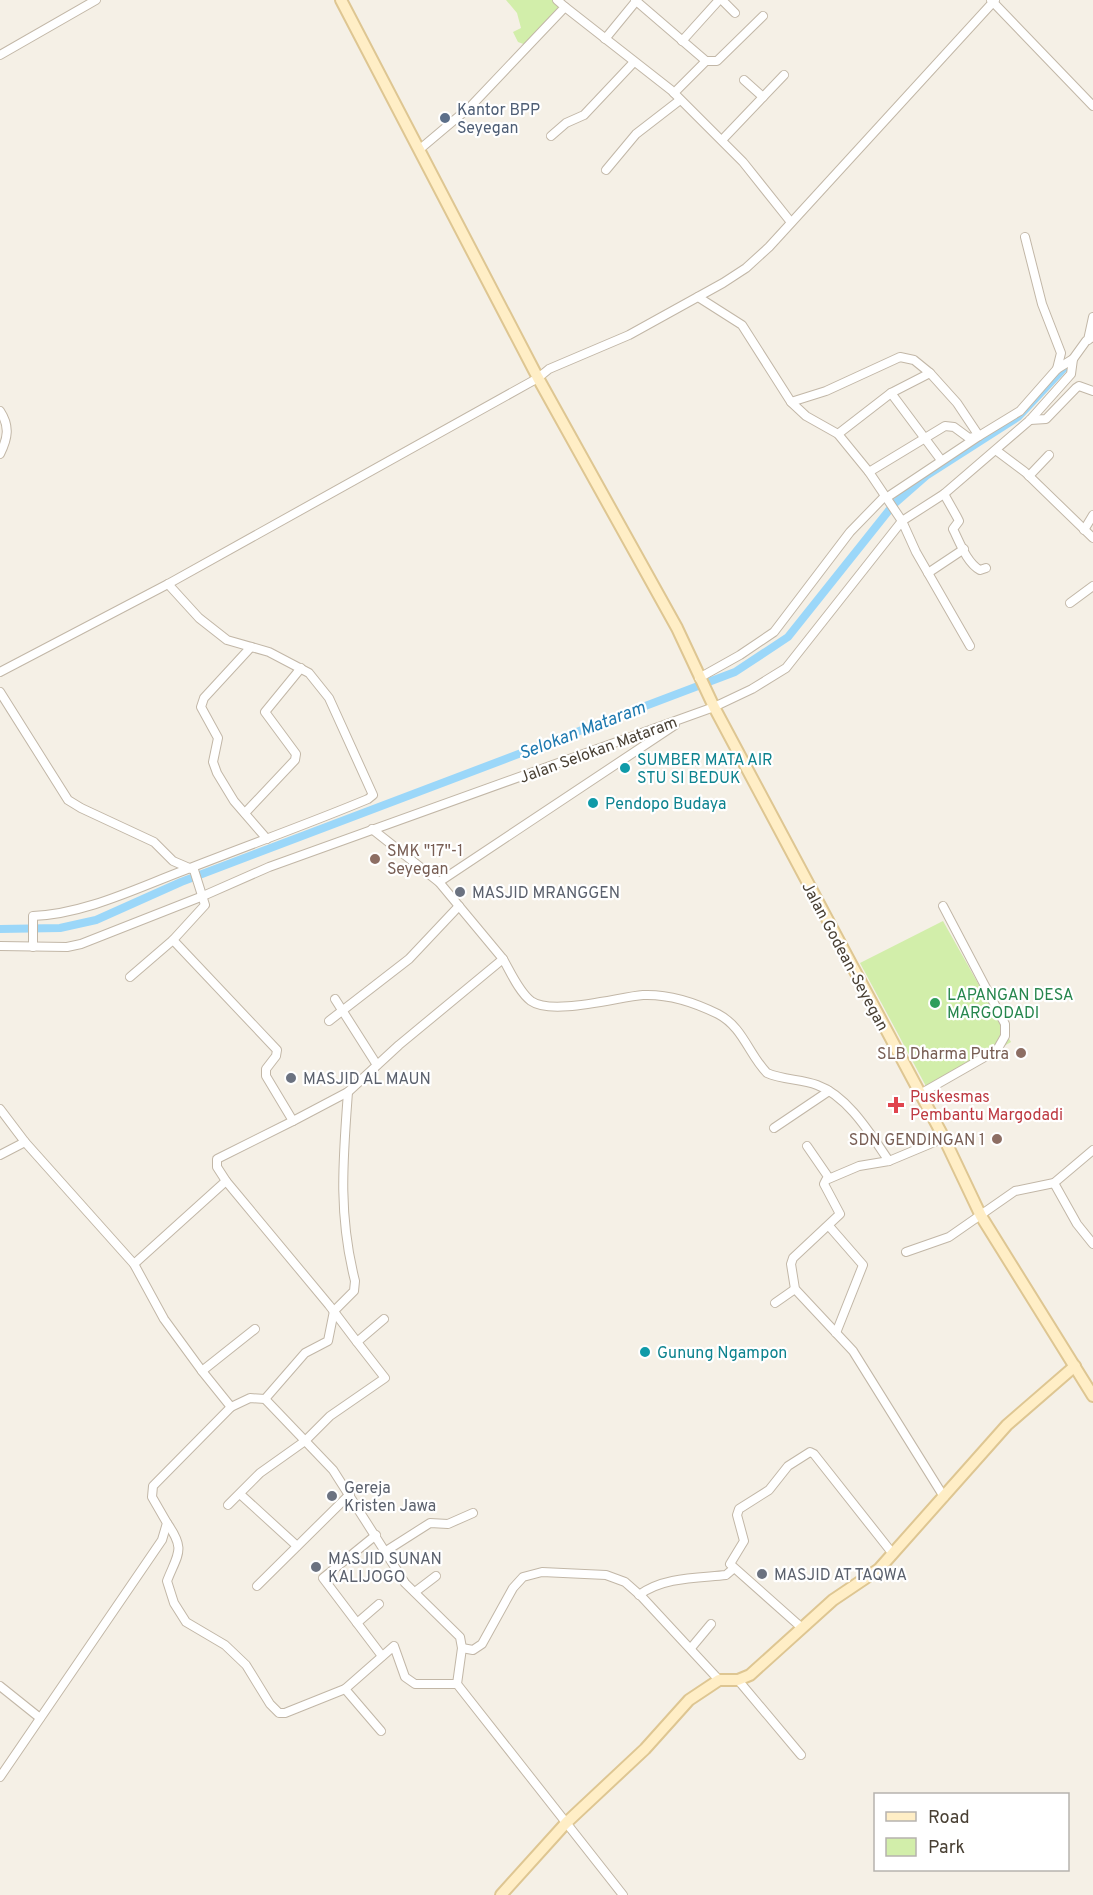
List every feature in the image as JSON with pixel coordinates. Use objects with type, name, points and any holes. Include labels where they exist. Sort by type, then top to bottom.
[{"type":"main road","name":"Jalan Godean-Seyegan","points":[[341,0],[538,378],[677,628],[712,704],[944,1138],[981,1216],[1093,1396]]},
{"type":"main road","points":[[501,1895],[566,1823],[645,1749],[688,1700],[719,1680],[738,1680],[750,1675],[844,1591],[879,1569],[1007,1425],[1075,1366]]},
{"type":"street","points":[[0,55],[96,0]]},
{"type":"street","points":[[557,0],[674,93],[743,162],[790,221]]},
{"type":"street","points":[[605,39],[636,0],[706,61],[717,61],[763,16]]},
{"type":"street","points":[[682,41],[721,0],[735,13]]},
{"type":"street","points":[[0,672],[168,584],[538,378],[549,369],[629,335],[746,268],[993,0],[1093,106]]},
{"type":"street","points":[[420,149],[471,106],[565,7]]},
{"type":"street","points":[[674,93],[706,61]]},
{"type":"street","points":[[551,136],[566,123],[584,115],[634,62]]},
{"type":"street","points":[[722,140],[784,75]]},
{"type":"street","points":[[744,80],[763,97]]},
{"type":"street","points":[[606,170],[636,134],[680,100]]},
{"type":"street","points":[[1025,237],[1042,304],[1061,353],[1057,369]]},
{"type":"street","points":[[698,297],[741,325],[791,402],[806,416],[838,434],[869,472],[897,512],[928,573],[970,646]]},
{"type":"street","points":[[700,680],[774,632],[850,531],[886,498],[941,460],[1020,411],[1057,369],[1074,358],[1089,339],[1093,317]]},
{"type":"street","points":[[791,402],[826,391],[900,357],[914,360],[930,373],[957,403],[979,436]]},
{"type":"street","name":"Jalan Selokan Mataram","points":[[0,946],[67,947],[81,944],[203,896],[269,867],[685,718],[712,704],[752,690],[786,668],[902,521],[944,494],[997,451],[1030,420],[1071,374],[1074,358]]},
{"type":"street","points":[[838,434],[891,393],[930,373]]},
{"type":"street","points":[[1030,420],[1046,419],[1079,386],[1093,391]]},
{"type":"street","points":[[891,393],[941,460]]},
{"type":"street","points":[[0,411],[6,420],[8,433],[0,454]]},
{"type":"street","points":[[869,472],[945,426],[954,427],[969,438],[979,436]]},
{"type":"street","points":[[997,451],[1029,476],[1093,538]]},
{"type":"street","points":[[1029,476],[1049,455]]},
{"type":"street","points":[[944,494],[957,517],[958,521],[953,529],[964,549],[977,569],[986,568]]},
{"type":"street","points":[[1084,530],[1093,515]]},
{"type":"street","points":[[928,573],[964,549]]},
{"type":"street","points":[[33,947],[33,916],[71,911],[192,869],[374,795],[329,698],[301,668],[269,652],[227,640],[207,626],[168,584]]},
{"type":"street","points":[[1070,603],[1093,586]]},
{"type":"street","points":[[251,647],[204,698],[201,707],[218,738],[213,762],[217,773],[245,813],[267,839]]},
{"type":"street","points":[[245,813],[295,760],[296,754],[265,712],[301,668]]},
{"type":"street","points":[[0,692],[68,800],[154,842],[173,861],[192,869],[200,886],[204,908],[173,940],[130,977]]},
{"type":"street","points":[[438,882],[685,718]]},
{"type":"street","points":[[372,829],[438,882],[503,959],[527,997],[538,1004],[592,1005],[643,995],[694,1005],[720,1015],[734,1025],[767,1073],[811,1083],[829,1091],[857,1117],[889,1161]]},
{"type":"street","points":[[328,1020],[409,959],[459,906]]},
{"type":"street","points":[[920,1094],[997,1050],[1005,1036],[1005,1024],[943,906]]},
{"type":"street","points":[[173,940],[233,1007],[277,1050],[276,1056],[266,1069],[266,1076],[293,1121]]},
{"type":"street","points":[[228,1505],[260,1473],[305,1441],[330,1416],[386,1378],[334,1311],[226,1181],[218,1167],[217,1159],[348,1092],[503,959]]},
{"type":"street","points":[[335,999],[340,1013],[377,1065]]},
{"type":"street","points":[[774,1128],[829,1091]]},
{"type":"street","points":[[265,1399],[305,1353],[328,1341],[334,1311],[351,1296],[355,1286],[344,1220],[341,1179],[348,1092]]},
{"type":"street","points":[[0,1109],[25,1142],[134,1264],[164,1319],[231,1407]]},
{"type":"street","points":[[944,1138],[889,1161],[859,1166],[829,1178],[824,1184],[841,1211],[839,1218],[793,1258],[795,1289],[853,1351],[944,1497]]},
{"type":"street","points":[[0,1155],[25,1142]]},
{"type":"street","points":[[807,1146],[829,1178]]},
{"type":"street","points":[[906,1252],[949,1237],[1015,1191],[1054,1183],[1093,1150]]},
{"type":"street","points":[[134,1264],[226,1181]]},
{"type":"street","points":[[1054,1183],[1077,1224],[1093,1244]]},
{"type":"street","points":[[829,1226],[863,1265],[836,1333]]},
{"type":"street","points":[[775,1304],[795,1289]]},
{"type":"street","points":[[357,1342],[384,1319]]},
{"type":"street","points":[[202,1371],[255,1329]]},
{"type":"street","points":[[457,1684],[415,1684],[405,1677],[397,1648],[391,1647],[345,1689],[285,1713],[275,1710],[246,1665],[225,1645],[186,1622],[174,1603],[167,1581],[180,1551],[179,1541],[152,1497],[153,1486],[231,1407],[250,1398],[265,1399],[333,1470],[405,1583],[460,1637],[462,1648],[457,1684],[623,1895]]},
{"type":"street","points":[[802,1628],[733,1569],[730,1562],[744,1541],[737,1515],[739,1509],[769,1490],[788,1466],[810,1452],[893,1554]]},
{"type":"street","points":[[240,1494],[297,1546]]},
{"type":"street","points":[[257,1586],[350,1494]]},
{"type":"street","points":[[386,1551],[430,1523],[448,1524],[473,1513]]},
{"type":"street","points":[[0,1777],[158,1548],[167,1523]]},
{"type":"street","points":[[376,1535],[323,1578],[382,1656]]},
{"type":"street","points":[[639,1595],[651,1587],[726,1575],[733,1569]]},
{"type":"street","points":[[462,1648],[473,1650],[482,1644],[516,1583],[530,1574],[542,1572],[606,1575],[625,1582],[639,1595],[719,1680]]},
{"type":"street","points":[[415,1592],[436,1576]]},
{"type":"street","points":[[357,1623],[379,1604]]},
{"type":"street","points":[[691,1648],[711,1624]]},
{"type":"street","points":[[738,1680],[801,1755]]},
{"type":"street","points":[[0,1686],[40,1718]]},
{"type":"street","points":[[345,1689],[381,1731]]},
{"type":"green space","points":[[506,0],[557,0],[561,3],[559,10],[526,45],[518,42],[513,32],[521,28],[517,13]]},
{"type":"green space","name":"LAPANGAN DESA MARGODADI","points":[[943,921],[1011,1042],[928,1090],[860,963]]},
{"type":"waterway","name":"Selokan Mataram","points":[[0,929],[60,928],[96,920],[181,882],[735,672],[788,637],[894,504],[926,476],[1018,417],[1065,367]]},
{"type":"place","name":"Kantor BPP Seyegan","points":[[445,118]]},
{"type":"place","name":"SUMBER MATA AIR STU SI BEDUK","points":[[625,768]]},
{"type":"place","name":"Pendopo Budaya","points":[[593,803]]},
{"type":"place","name":"SMK \"17\"-1 Seyegan","points":[[375,859]]},
{"type":"place","name":"MASJID MRANGGEN","points":[[460,892]]},
{"type":"place","name":"LAPANGAN DESA MARGODADI","points":[[935,1003]]},
{"type":"place","name":"SLB Dharma Putra","points":[[1021,1053]]},
{"type":"place","name":"MASJID AL MAUN","points":[[291,1078]]},
{"type":"place","name":"Puskesmas Pembantu Margodadi","points":[[896,1105]]},
{"type":"place","name":"SDN GENDINGAN 1","points":[[997,1139]]},
{"type":"place","name":"Gunung Ngampon","points":[[645,1352]]},
{"type":"place","name":"Gereja Kristen Jawa","points":[[332,1496]]},
{"type":"place","name":"MASJID SUNAN KALIJOGO","points":[[316,1567]]},
{"type":"place","name":"MASJID AT TAQWA","points":[[762,1574]]}]
